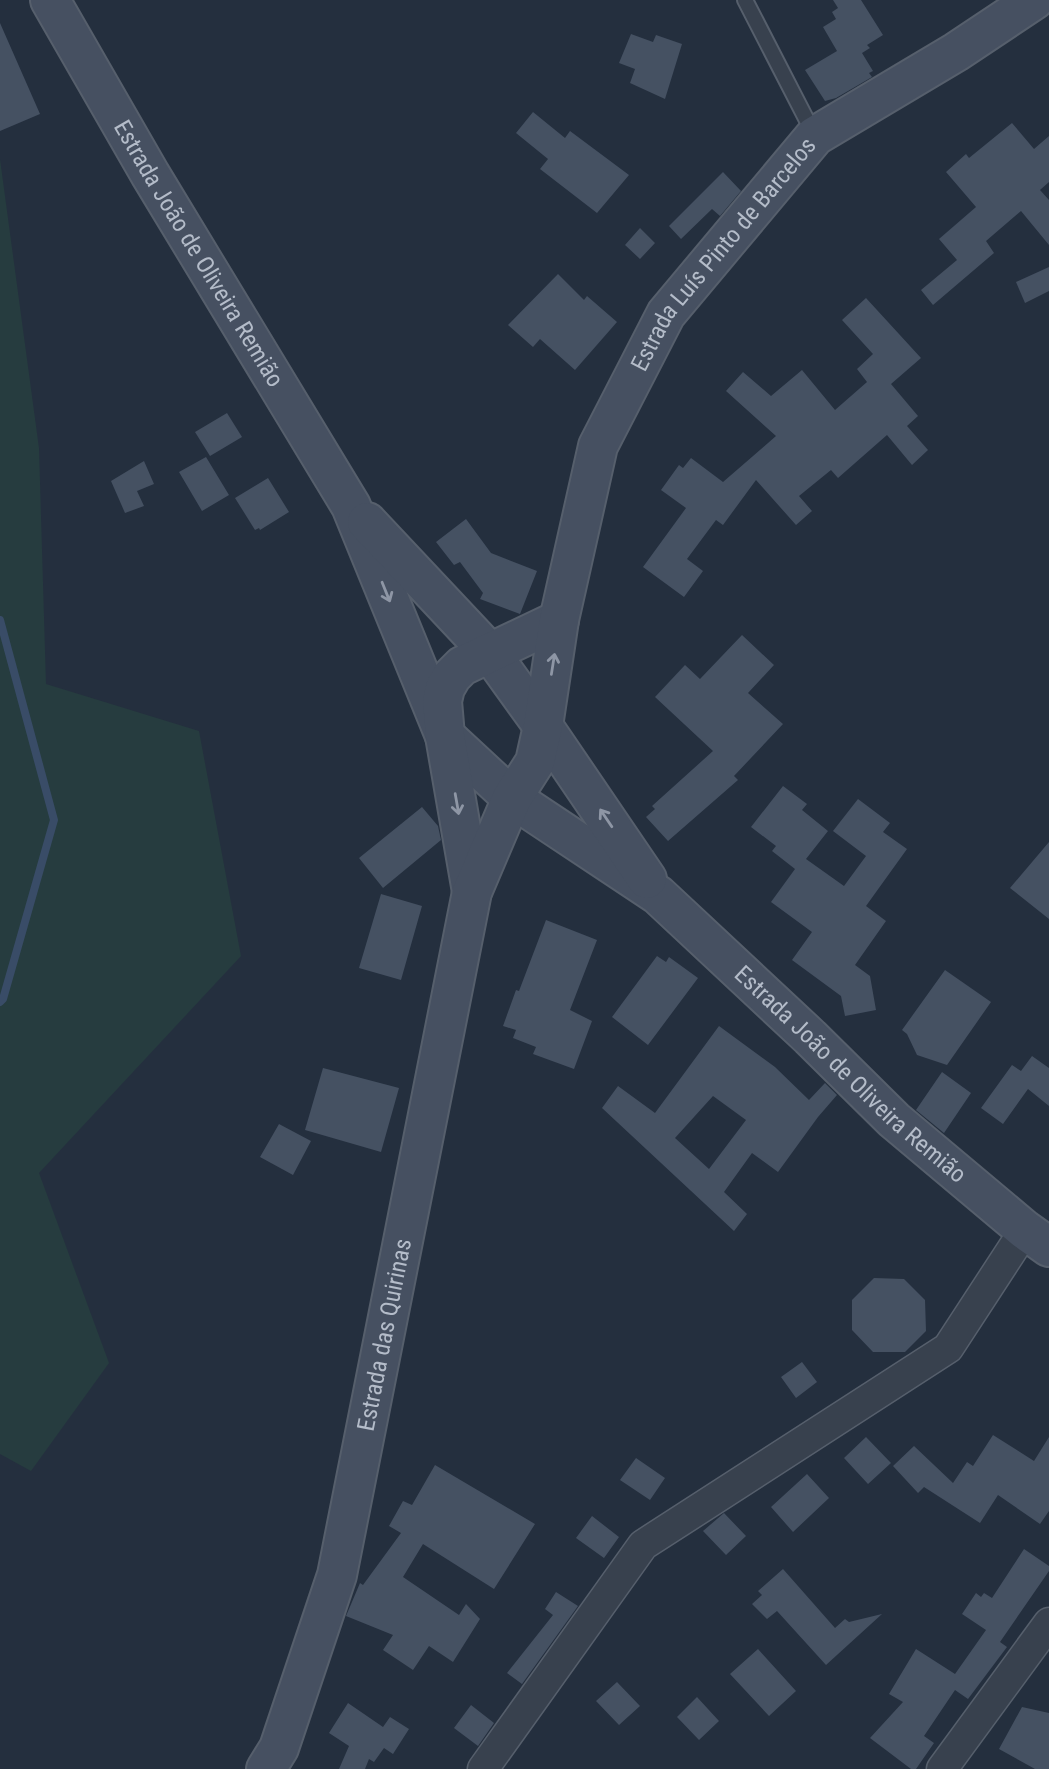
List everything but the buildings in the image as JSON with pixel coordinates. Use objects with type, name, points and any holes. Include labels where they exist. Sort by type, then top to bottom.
[{"type":"street","name":"Estrada João de Oliveira Remião","points":[[50,0],[150,174],[351,506],[445,736],[512,798],[658,895],[810,1037],[894,1120],[1037,1239]]},
{"type":"street","name":"Estrada Luís Pinto de Barcelos","points":[[512,798],[535,762],[559,620],[598,446],[666,314],[815,136],[956,52],[1034,0]]},
{"type":"street","name":"Estrada João de Oliveira Remião","points":[[351,506],[491,654],[658,895]]},
{"type":"street","points":[[491,654],[559,620]]},
{"type":"street","name":"Estrada das Quirinas","points":[[472,891],[445,736],[442,701],[445,688],[462,666],[491,654]]},
{"type":"street","name":"Estrada das Quirinas","points":[[266,1769],[279,1748],[337,1575],[472,891],[512,798]]},
{"type":"street","points":[[483,1769],[643,1545],[948,1349],[1037,1239]]},
{"type":"street","points":[[942,1769],[1049,1623]]},
{"type":"lane","points":[[745,0],[815,136]]},
{"type":"green space","points":[[0,159],[39,448],[46,684],[199,731],[241,956],[39,1173],[109,1363],[31,1471],[0,1454]]},
{"type":"waterway","points":[[0,620],[54,820],[0,1002]]}]
